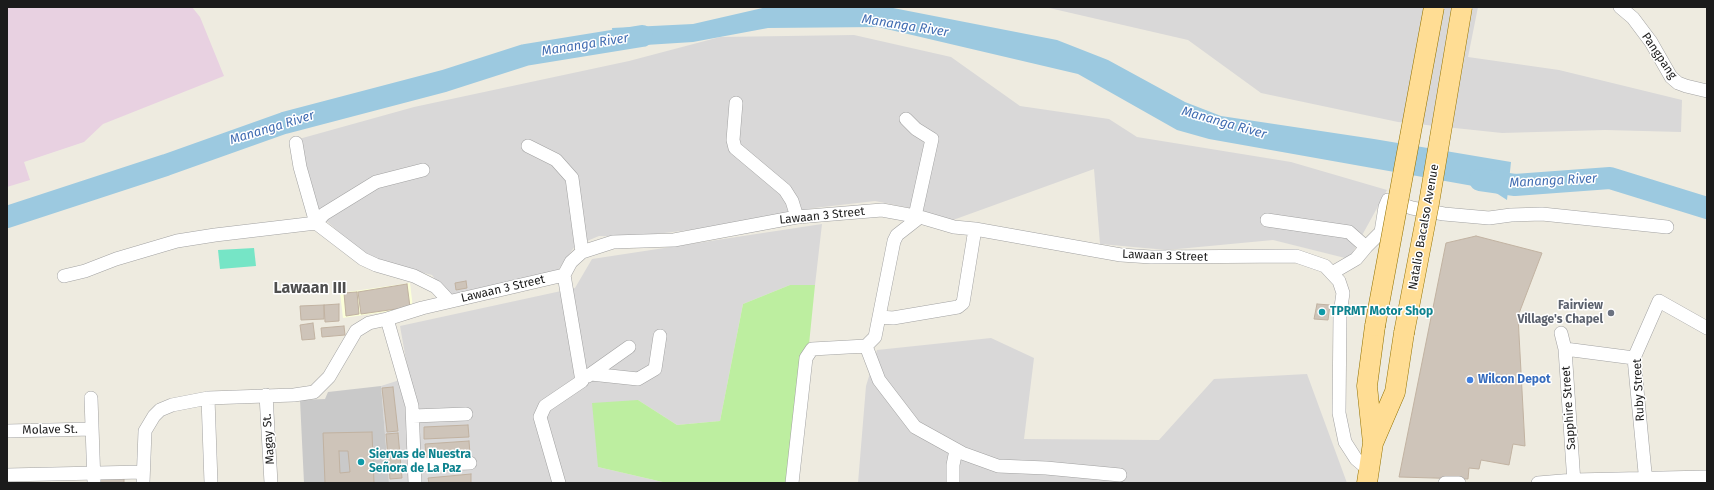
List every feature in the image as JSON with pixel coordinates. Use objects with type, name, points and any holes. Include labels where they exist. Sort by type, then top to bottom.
[{"type":"main road","name":"Natalio Bacalso Avenue","points":[[1368,476],[1373,443],[1367,386],[1375,326],[1434,7]]},
{"type":"main road","name":"Natalio Bacalso Avenue","points":[[1373,443],[1395,392],[1404,333],[1429,203],[1462,7]]},
{"type":"street","name":"Pangpang","points":[[1620,7],[1633,18],[1651,42],[1671,78],[1686,86],[1707,91]]},
{"type":"street","points":[[736,103],[733,140],[735,148],[785,190],[792,201],[797,217]]},
{"type":"street","points":[[792,483],[806,358],[812,349],[866,346],[875,337],[894,241],[897,235],[917,217],[932,139],[916,129],[906,119]]},
{"type":"street","points":[[296,143],[300,167],[316,223],[363,259],[376,265],[414,276],[436,287],[449,301]]},
{"type":"street","points":[[528,146],[556,160],[572,178],[582,252]]},
{"type":"street","points":[[64,276],[85,271],[131,254],[178,241],[316,223],[324,214],[376,182],[423,170]]},
{"type":"street","points":[[1332,273],[1356,259],[1381,232],[1384,207],[1388,200],[1412,208],[1444,214],[1489,218],[1511,215],[1542,214],[1667,227]]},
{"type":"street","name":"Lawaan 3 Street","points":[[143,477],[145,431],[154,416],[160,410],[172,405],[208,398],[294,395],[314,392],[329,377],[356,331],[369,323],[449,301],[564,275],[571,262],[582,252],[613,242],[674,240],[797,217],[882,210],[917,217],[954,227],[975,229],[1121,255],[1151,257],[1296,256],[1326,266],[1339,281],[1343,293],[1340,314],[1339,413],[1345,442],[1368,476]]},
{"type":"street","points":[[1267,220],[1349,232],[1366,247]]},
{"type":"street","points":[[880,317],[893,318],[958,307],[964,303],[975,229]]},
{"type":"street","points":[[564,275],[586,377]]},
{"type":"street","name":"Ruby Street","points":[[1646,481],[1634,358],[1659,301],[1706,328]]},
{"type":"street","points":[[387,319],[412,406],[415,483]]},
{"type":"street","points":[[1706,328],[1707,340]]},
{"type":"street","name":"Sapphire Street","points":[[1561,333],[1565,349],[1574,482]]},
{"type":"street","points":[[586,377],[638,379],[655,369],[660,336]]},
{"type":"street","points":[[560,483],[540,417],[545,406],[629,346]]},
{"type":"street","points":[[866,346],[879,380],[915,427],[956,450],[998,466],[1046,468],[1120,475]]},
{"type":"street","points":[[1565,349],[1634,358]]},
{"type":"street","name":"Magay St.","points":[[266,395],[272,483]]},
{"type":"street","points":[[91,398],[93,478]]},
{"type":"street","points":[[208,398],[212,483]]},
{"type":"street","points":[[413,416],[466,414]]},
{"type":"street","name":"Molave St.","points":[[7,431],[92,429]]},
{"type":"street","points":[[953,483],[953,464],[956,450]]},
{"type":"street","points":[[415,465],[470,463]]},
{"type":"street","points":[[7,475],[93,478],[143,477]]},
{"type":"street","points":[[1538,483],[1646,481],[1707,477]]},
{"type":"street","points":[[1446,483],[1459,483]]},
{"type":"shaded area","points":[[7,7],[192,7],[200,17],[224,76],[103,124],[84,142],[24,162],[30,180],[7,187]]},
{"type":"shaded area","points":[[1045,7],[1478,7],[1468,57],[1559,70],[1682,100],[1681,132],[1605,130],[1502,133],[1398,122],[1261,93],[1188,40]]},
{"type":"shaded area","points":[[854,35],[951,57],[1020,106],[1109,119],[1137,137],[1291,162],[1387,190],[1349,259],[1273,240],[1167,250],[1100,244],[1094,169],[953,220],[915,209],[875,201],[814,208],[724,226],[630,237],[599,236],[575,246],[556,273],[447,296],[432,275],[400,267],[364,255],[320,215],[299,139],[414,107],[629,61],[720,37]]},
{"type":"shaded area","points":[[822,224],[815,285],[790,285],[743,304],[720,421],[677,425],[638,400],[598,467],[667,483],[389,483],[381,386],[409,377],[400,326],[575,288],[592,259]]},
{"type":"shaded area","points":[[410,283],[413,308],[343,318],[340,293]]},
{"type":"shaded area","points":[[991,338],[1034,358],[1024,439],[1159,440],[1214,379],[1307,374],[1347,483],[858,483],[866,386],[877,350]]},
{"type":"shaded area","points":[[381,386],[389,483],[304,483],[300,400],[325,399],[328,392]]},
{"type":"green space","points":[[254,248],[256,266],[220,269],[218,250]]},
{"type":"green space","points":[[790,285],[815,285],[795,483],[667,483],[598,467],[592,403],[638,400],[677,425],[720,421],[743,304]]},
{"type":"water","points":[[767,7],[888,7],[1057,40],[1108,60],[1185,102],[1221,116],[1374,139],[1511,162],[1507,200],[1490,189],[1209,139],[1177,130],[1078,74],[878,27],[768,28],[693,42],[614,47],[612,28],[693,24]]},
{"type":"building","name":"Wilcon Depot","points":[[1476,236],[1542,253],[1518,316],[1525,446],[1513,444],[1509,465],[1481,460],[1479,469],[1469,468],[1468,479],[1399,477],[1446,243]]},
{"type":"building","points":[[466,281],[467,288],[456,290],[455,283]]},
{"type":"building","points":[[407,284],[410,307],[361,314],[358,292]]},
{"type":"building","points":[[357,292],[359,314],[346,316],[344,293]]},
{"type":"building","points":[[339,304],[339,321],[325,322],[324,305]]},
{"type":"building","name":"TPRMT Motor Shop","points":[[1317,304],[1330,305],[1328,320],[1314,319]]},
{"type":"building","points":[[324,305],[324,319],[301,320],[300,306]]},
{"type":"building","points":[[313,323],[315,339],[302,340],[300,325]]},
{"type":"building","points":[[344,326],[345,335],[322,337],[321,328]]},
{"type":"building","points":[[393,387],[398,431],[387,432],[382,388]]},
{"type":"building","points":[[468,425],[469,437],[424,439],[424,427]]},
{"type":"building","name":"Siervas de Nuestra Señora de La Paz","points":[[372,432],[374,483],[325,483],[323,433]],"holes":[[[339,451],[348,451],[350,472],[340,473]]]},
{"type":"building","points":[[398,433],[402,478],[390,479],[386,434]]},
{"type":"building","points":[[469,441],[470,454],[426,456],[425,444]]},
{"type":"building","points":[[471,474],[471,483],[429,483],[428,478]]},
{"type":"building","points":[[124,477],[124,483],[96,483],[96,480]]},
{"type":"waterway","name":"Mananga River","points":[[7,217],[166,165],[284,123],[444,81],[525,55],[642,36]]},
{"type":"waterway","name":"Mananga River","points":[[1480,180],[1515,185],[1610,178],[1707,208]]},
{"type":"place","name":"TPRMT Motor Shop","points":[[1322,312]]},
{"type":"place","name":"Fairview Village's Chapel","points":[[1611,313]]},
{"type":"place","name":"Wilcon Depot","points":[[1470,380]]},
{"type":"place","name":"Siervas de Nuestra Señora de La Paz","points":[[361,462]]},
{"type":"district","name":"Lawaan III","points":[[310,289]]}]
